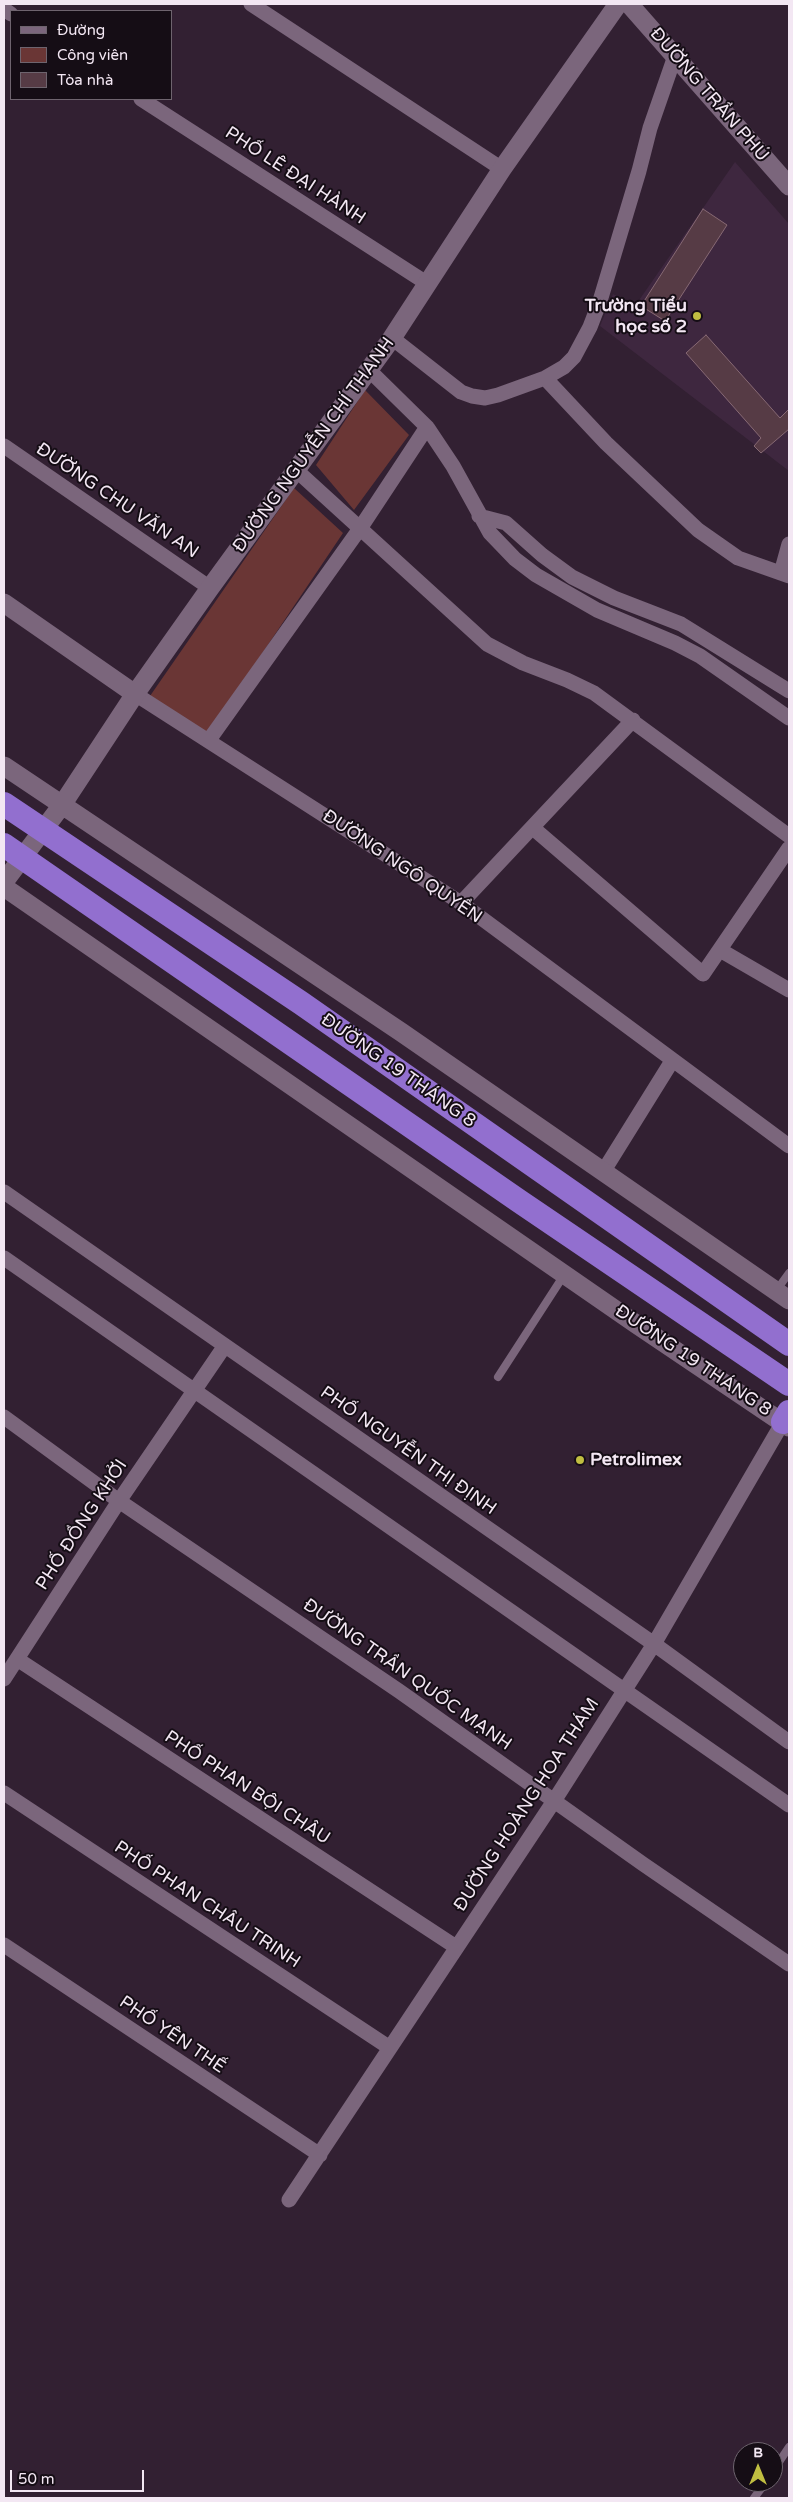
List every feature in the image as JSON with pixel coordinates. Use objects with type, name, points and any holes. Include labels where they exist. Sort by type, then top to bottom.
[{"type":"highway","name":"ĐƯỜNG 19 THÁNG 8","points":[[4,804],[301,1003],[789,1344]]},
{"type":"highway","name":"ĐƯỜNG 19 THÁNG 8","points":[[13,851],[519,1202],[789,1384]]},
{"type":"street","points":[[251,4],[502,169]]},
{"type":"street","name":"ĐƯỜNG NGUYỄN CHÍ THANH","points":[[4,882],[13,851],[44,830],[62,805],[135,694],[392,338],[502,169],[618,4]]},
{"type":"street","name":"ĐƯỜNG TRẦN PHÚ","points":[[629,4],[789,186]]},
{"type":"street","points":[[392,338],[461,392],[472,396],[485,398],[498,395],[544,378],[564,367],[574,357],[590,327],[610,271],[650,128],[675,56]]},
{"type":"street","name":"PHỐ LÊ ĐẠI HÀNH","points":[[144,100],[428,284]]},
{"type":"street","points":[[369,370],[427,427],[453,466],[479,516],[501,547],[536,574],[597,610],[675,643],[700,656],[789,718]]},
{"type":"street","points":[[544,378],[606,443],[698,530],[738,558],[785,574],[789,544]]},
{"type":"street","points":[[209,740],[361,527],[427,427]]},
{"type":"street","name":"ĐƯỜNG CHU VĂN AN","points":[[4,446],[210,588]]},
{"type":"street","points":[[296,470],[361,527],[487,644],[523,664],[567,680],[594,694],[633,720],[789,836]]},
{"type":"street","points":[[479,516],[506,523],[542,555],[572,577],[614,598],[681,624],[789,691]]},
{"type":"street","name":"ĐƯỜNG NGÔ QUYỀN","points":[[4,604],[135,694],[461,903],[789,1146]]},
{"type":"street","points":[[461,903],[633,720]]},
{"type":"street","name":"ĐƯỜNG 19 THÁNG 8","points":[[4,766],[392,1026],[783,1295]]},
{"type":"street","points":[[533,828],[702,974],[789,848]]},
{"type":"street","name":"ĐƯỜNG 19 THÁNG 8","points":[[4,887],[636,1324],[787,1420]]},
{"type":"street","points":[[720,950],[789,990]]},
{"type":"street","points":[[603,1172],[672,1061]]},
{"type":"street","name":"PHỐ NGUYỄN THỊ ĐỊNH","points":[[4,1192],[654,1644],[789,1742]]},
{"type":"street","points":[[4,1258],[193,1391],[624,1688],[789,1805]]},
{"type":"street","name":"PHỐ ĐỒNG KHỞI","points":[[4,1680],[119,1501],[224,1346]]},
{"type":"street","name":"ĐƯỜNG TRẦN QUỐC MẠNH","points":[[4,1417],[119,1501],[400,1691],[554,1801],[789,1964]]},
{"type":"street","name":"ĐƯỜNG HOÀNG HOA THÁM","points":[[289,2200],[554,1801],[624,1688],[654,1644],[787,1420]]},
{"type":"street","name":"PHỐ PHAN BỘI CHÂU","points":[[17,1659],[456,1947]]},
{"type":"street","name":"PHỐ PHAN CHÂU TRINH","points":[[4,1793],[390,2048]]},
{"type":"street","name":"PHỐ YÊN THẾ","points":[[4,1945],[320,2155]]},
{"type":"lane","points":[[783,1295],[789,1273]]},
{"type":"lane","points":[[498,1377],[566,1274]]},
{"type":"shaded area","name":"Trường Tiểu học số 2","points":[[735,162],[789,224],[789,471],[600,326],[613,294],[635,306]]},
{"type":"green space","points":[[365,390],[409,435],[354,510],[316,465]]},
{"type":"green space","points":[[294,488],[343,533],[208,734],[150,696]]},
{"type":"building","points":[[703,209],[727,225],[665,321],[641,306]]},
{"type":"building","points":[[706,335],[780,418],[789,409],[789,429],[761,453],[754,446],[761,438],[686,353]]},
{"type":"place","name":"Trường Tiểu học số 2","points":[[697,316]]},
{"type":"place","name":"Petrolimex","points":[[580,1460]]}]
